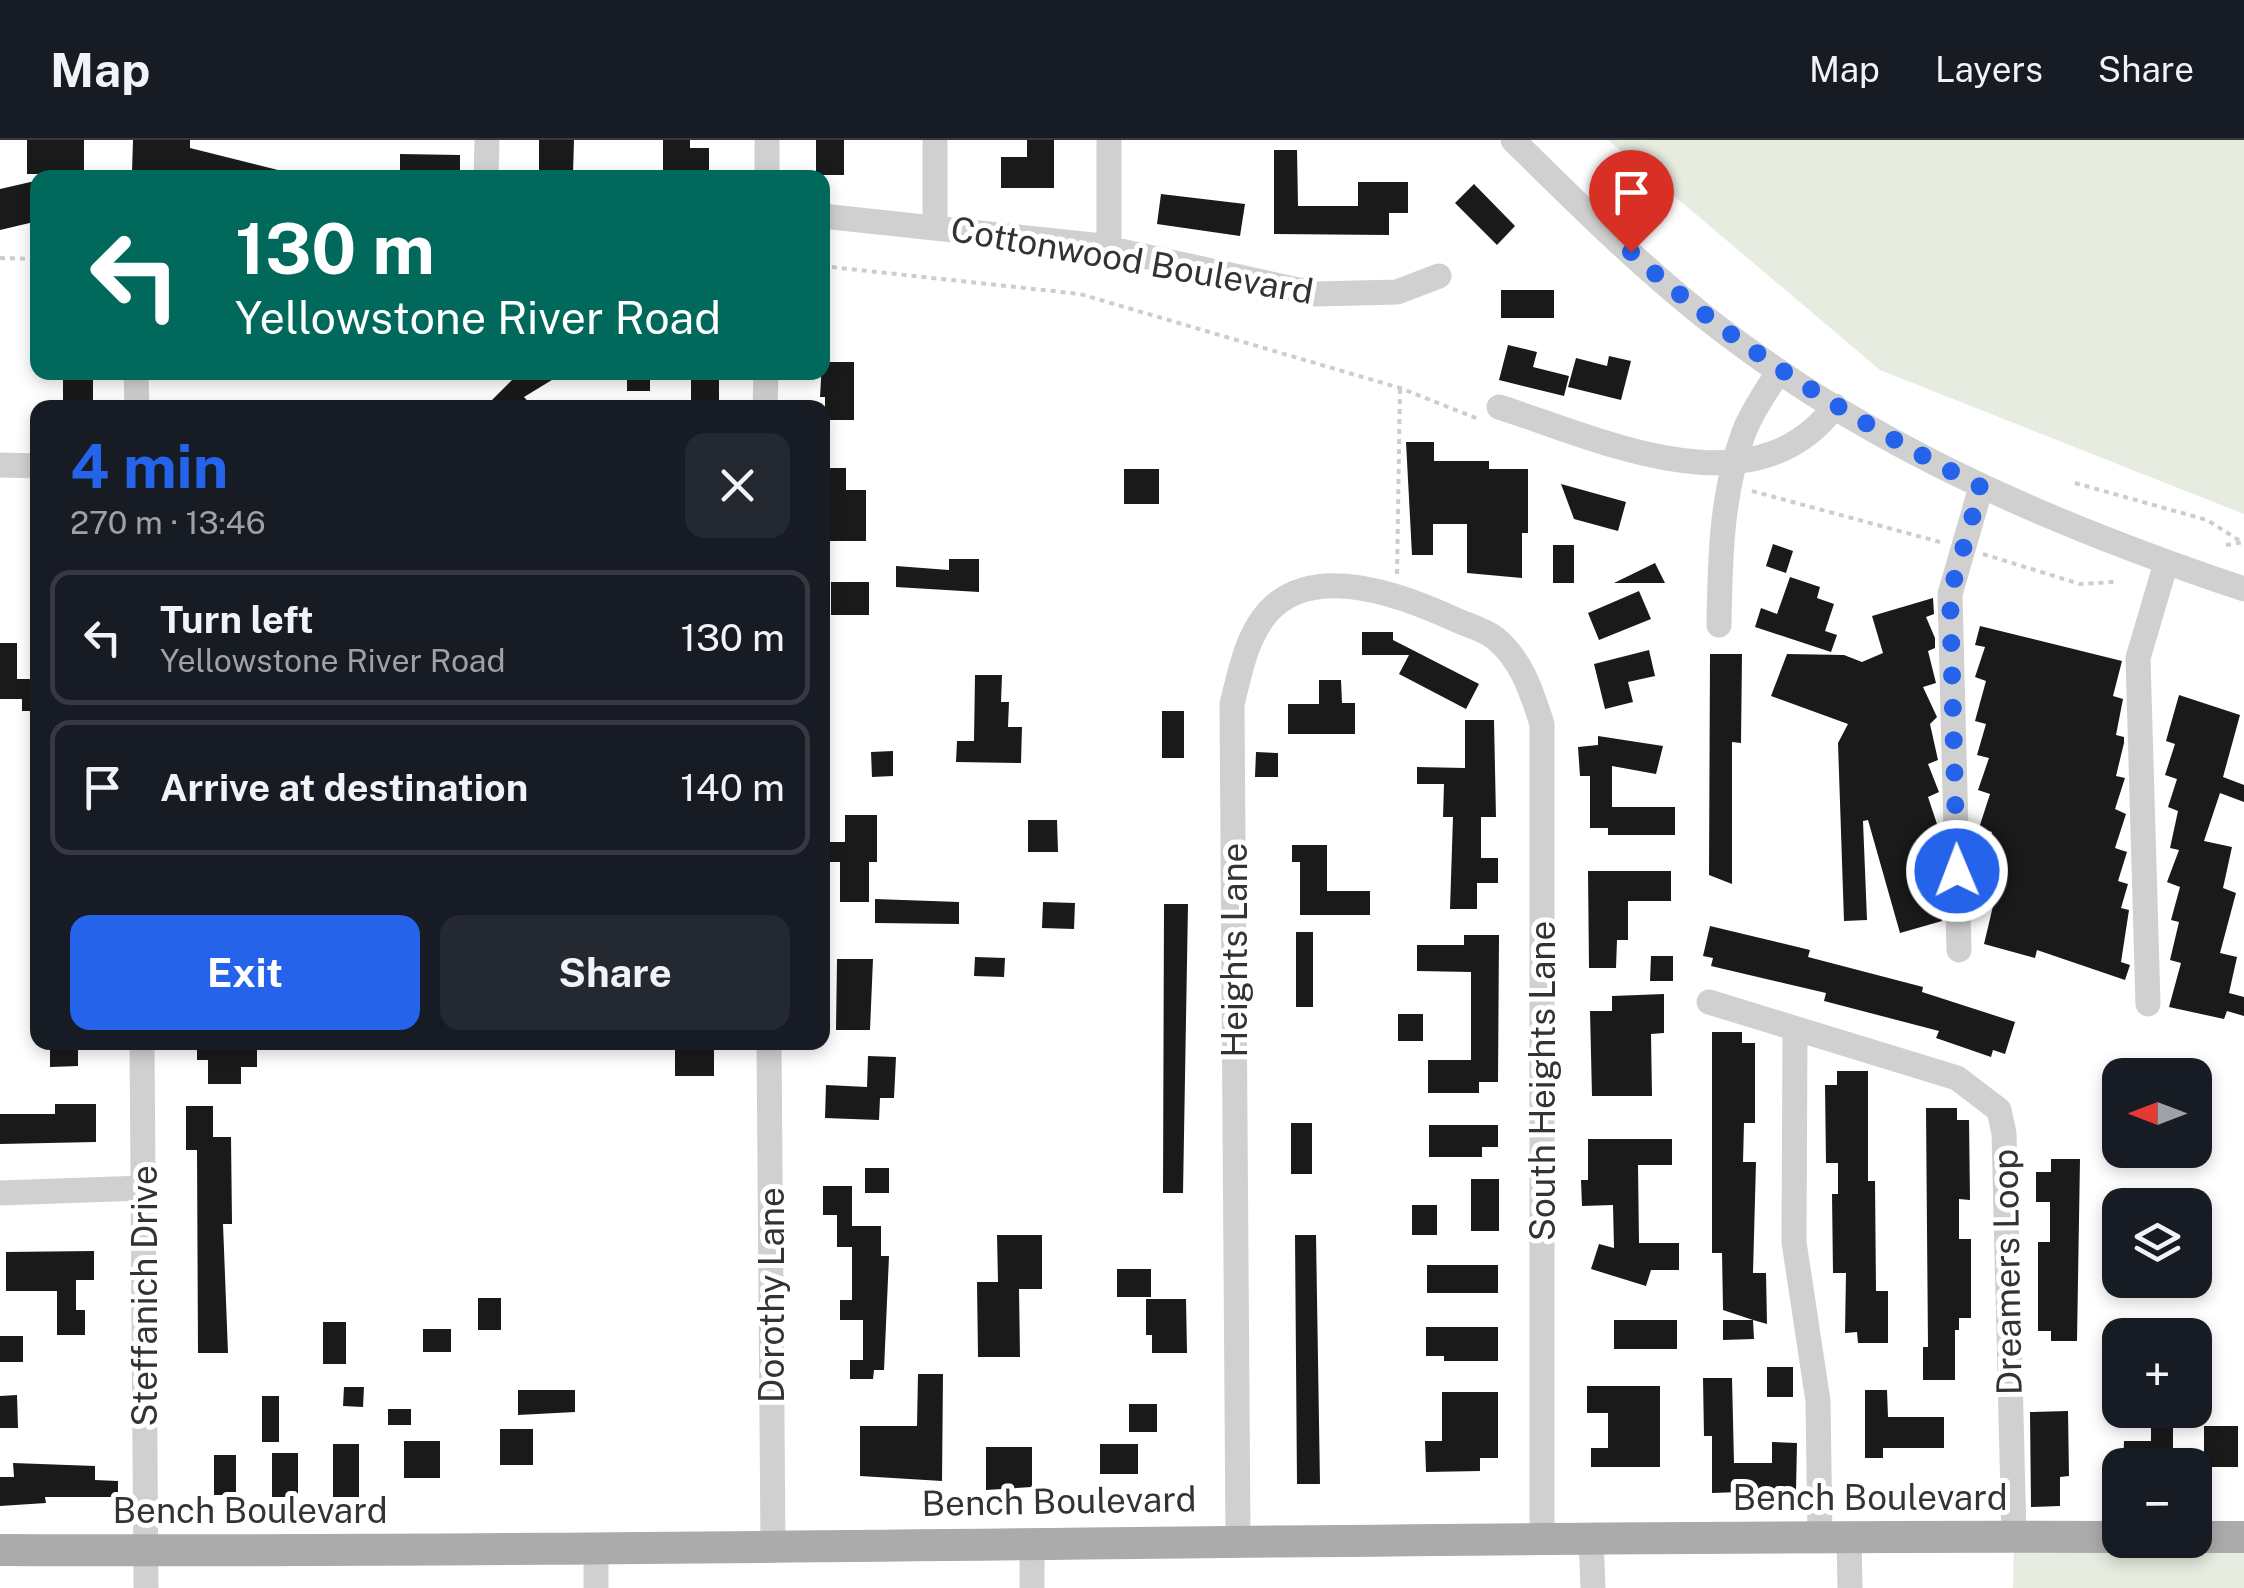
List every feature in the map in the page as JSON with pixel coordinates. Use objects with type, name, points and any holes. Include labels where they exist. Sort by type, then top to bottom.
[{"type":"main road","name":"Bench Boulevard","points":[[0,1550],[596,1550],[1238,1538],[2102,1537]]},
{"type":"main road","points":[[2212,1537],[2244,1537]]},
{"type":"street","points":[[486,170],[487,140]]},
{"type":"street","points":[[766,140],[767,170]]},
{"type":"street","points":[[934,140],[935,226]]},
{"type":"street","points":[[1109,140],[1109,249]]},
{"type":"street","points":[[1513,140],[1660,279],[1779,371],[1835,406],[1981,487],[2166,563],[2244,589]]},
{"type":"street","name":"Cottonwood Boulevard","points":[[830,217],[1109,249],[1316,294],[1397,292],[1439,276]]},
{"type":"street","points":[[1719,626],[1721,539],[1732,474],[1745,428],[1779,371]]},
{"type":"street","points":[[1498,416],[1732,474],[1789,446],[1835,406]]},
{"type":"street","points":[[0,465],[30,466]]},
{"type":"street","points":[[1960,950],[1950,594],[1981,487]]},
{"type":"street","points":[[2148,1004],[2138,658],[2166,563]]},
{"type":"street","name":"Heights Lane","points":[[1238,1538],[1232,704],[1247,648],[1269,611],[1299,592],[1348,586],[1397,593],[1495,638]]},
{"type":"street","name":"South Heights Lane","points":[[1495,638],[1528,679],[1542,724],[1542,1537]]},
{"type":"street","name":"Dreamers Loop","points":[[1708,1002],[1957,1078],[1999,1110],[2004,1133],[2014,1537]]},
{"type":"street","points":[[1795,1030],[1793,1226],[1834,1537],[1850,1588]]},
{"type":"street","name":"Steffanich Drive","points":[[142,1050],[146,1588]]},
{"type":"street","name":"Dorothy Lane","points":[[769,1050],[773,1547]]},
{"type":"street","points":[[0,1192],[143,1188]]},
{"type":"street","points":[[1591,1537],[1593,1588]]},
{"type":"street","points":[[1032,1541],[1032,1588]]},
{"type":"street","points":[[596,1550],[596,1588]]},
{"type":"path","points":[[0,258],[30,258]]},
{"type":"path","points":[[830,267],[1080,294],[1498,416]]},
{"type":"path","points":[[1397,593],[1400,388]]},
{"type":"path","points":[[1732,474],[2080,584],[2114,582]]},
{"type":"path","points":[[2075,483],[2207,520],[2242,542]]},
{"type":"path","points":[[2226,545],[2242,542]]},
{"type":"shaded area","points":[[1608,140],[2244,140],[2244,514],[1880,370]]},
{"type":"shaded area","points":[[2014,1537],[2102,1537],[2102,1558],[2212,1558],[2212,1537],[2244,1537],[2244,1588],[2013,1588]]},
{"type":"building","points":[[27,140],[84,140],[84,170],[30,170],[27,174]]},
{"type":"building","points":[[133,140],[190,140],[190,148],[278,170],[132,170]]},
{"type":"building","points":[[539,140],[574,140],[573,170],[539,170]]},
{"type":"building","points":[[663,140],[690,140],[690,148],[709,148],[709,170],[663,170]]},
{"type":"building","points":[[816,140],[844,140],[844,175],[816,170]]},
{"type":"building","points":[[1027,140],[1054,140],[1054,188],[1001,188],[1001,157],[1027,157]]},
{"type":"building","points":[[1274,150],[1297,150],[1298,206],[1358,206],[1358,182],[1408,182],[1408,213],[1389,213],[1389,235],[1274,234]]},
{"type":"building","points":[[400,154],[460,155],[460,170],[400,170]]},
{"type":"building","points":[[30,182],[30,223],[0,230],[0,189]]},
{"type":"building","points":[[1474,184],[1515,226],[1497,245],[1455,203]]},
{"type":"building","points":[[1161,194],[1245,204],[1240,236],[1157,224]]},
{"type":"building","points":[[1501,290],[1554,290],[1554,318],[1501,318]]},
{"type":"building","points":[[1508,345],[1537,352],[1533,367],[1569,376],[1564,396],[1499,380]]},
{"type":"building","points":[[1609,356],[1631,361],[1621,400],[1568,387],[1576,358],[1607,366]]},
{"type":"building","points":[[830,362],[854,362],[854,420],[830,420],[830,400],[820,397],[821,380],[830,380]]},
{"type":"building","points":[[63,380],[93,380],[93,400],[63,400]]},
{"type":"building","points":[[512,380],[552,380],[524,397],[527,400],[492,400]]},
{"type":"building","points":[[627,380],[650,380],[650,391],[627,391]]},
{"type":"building","points":[[691,380],[719,380],[719,400],[691,400]]},
{"type":"building","points":[[1406,442],[1434,442],[1434,461],[1489,461],[1489,469],[1528,469],[1528,533],[1522,533],[1522,578],[1467,573],[1467,524],[1433,524],[1433,555],[1412,555]]},
{"type":"building","points":[[830,468],[846,468],[846,490],[866,490],[866,541],[830,541]]},
{"type":"building","points":[[1124,469],[1159,469],[1159,504],[1124,504]]},
{"type":"building","points":[[1561,484],[1626,502],[1618,531],[1574,519]]},
{"type":"building","points":[[1773,544],[1793,551],[1786,573],[1766,566]]},
{"type":"building","points":[[1553,545],[1574,545],[1574,583],[1553,583]]},
{"type":"building","points":[[949,559],[979,559],[979,592],[896,587],[896,566],[949,570]]},
{"type":"building","points":[[1655,563],[1665,583],[1614,583]]},
{"type":"building","points":[[1790,577],[1820,587],[1817,598],[1834,604],[1825,631],[1837,635],[1831,652],[1755,627],[1761,608],[1777,614]]},
{"type":"building","points":[[831,582],[869,582],[869,615],[831,615]]},
{"type":"building","points":[[1639,591],[1651,619],[1599,640],[1588,613]]},
{"type":"building","points":[[1933,598],[1934,614],[1926,617],[1935,638],[1935,648],[1928,651],[1936,683],[1923,687],[1937,717],[1930,724],[1938,760],[1928,764],[1939,792],[1928,797],[1940,833],[1932,838],[1941,874],[1932,877],[1942,921],[1900,933],[1868,820],[1863,821],[1867,920],[1844,921],[1838,743],[1848,724],[1771,696],[1787,654],[1844,655],[1862,662],[1883,653],[1872,616]]},
{"type":"building","points":[[1980,626],[2122,661],[2113,696],[2123,699],[2116,735],[2124,737],[2124,743],[2116,776],[2125,778],[2115,809],[2126,814],[2115,848],[2127,852],[2118,881],[2128,884],[2121,908],[2129,910],[2121,962],[2130,965],[2125,980],[2037,950],[2035,958],[1984,944],[1993,906],[1980,902],[1991,868],[1983,865],[1992,832],[1979,828],[1990,794],[1978,790],[1989,758],[1977,755],[1986,724],[1975,721],[1986,681],[1975,677],[1985,647],[1975,645]]},
{"type":"building","points":[[1362,632],[1393,632],[1393,640],[1479,684],[1466,709],[1399,674],[1409,655],[1362,655]]},
{"type":"building","points":[[0,643],[17,643],[17,679],[30,679],[30,711],[22,711],[22,699],[0,699]]},
{"type":"building","points":[[1649,650],[1655,676],[1628,682],[1633,702],[1605,709],[1594,664]]},
{"type":"building","points":[[1710,654],[1742,654],[1741,743],[1732,742],[1732,884],[1709,875]]},
{"type":"building","points":[[975,675],[1002,675],[1001,702],[1009,702],[1008,727],[1022,727],[1021,763],[956,762],[957,741],[974,741]]},
{"type":"building","points":[[1319,680],[1341,680],[1342,703],[1355,703],[1355,734],[1288,734],[1288,704],[1319,704]]},
{"type":"building","points":[[2179,695],[2240,715],[2223,777],[2244,785],[2244,802],[2220,793],[2204,841],[2232,847],[2223,888],[2236,893],[2220,953],[2237,957],[2229,993],[2244,997],[2244,1016],[2227,1011],[2224,1019],[2169,1007],[2181,963],[2170,960],[2179,922],[2171,920],[2180,887],[2167,882],[2179,850],[2170,848],[2178,811],[2168,807],[2177,779],[2165,775],[2175,744],[2166,741]]},
{"type":"building","points":[[1162,711],[1184,711],[1184,758],[1162,758]]},
{"type":"building","points":[[1465,720],[1494,720],[1496,817],[1481,817],[1481,858],[1498,858],[1498,883],[1477,883],[1477,909],[1450,909],[1453,817],[1443,817],[1444,784],[1417,784],[1417,767],[1465,768]]},
{"type":"building","points":[[1598,736],[1663,746],[1656,774],[1612,766],[1612,807],[1675,807],[1675,835],[1608,835],[1608,828],[1590,828],[1590,776],[1580,776],[1578,747],[1598,745]]},
{"type":"building","points":[[893,751],[893,776],[872,777],[871,752]]},
{"type":"building","points":[[1256,752],[1278,753],[1278,777],[1255,777]]},
{"type":"building","points":[[845,815],[877,815],[877,862],[869,862],[869,902],[840,902],[840,862],[830,862],[830,842],[845,842]]},
{"type":"building","points":[[1028,820],[1057,820],[1058,852],[1028,852]]},
{"type":"building","points":[[1292,845],[1327,845],[1327,891],[1370,891],[1370,915],[1300,915],[1300,862],[1292,862]]},
{"type":"building","points":[[1588,871],[1671,871],[1671,901],[1628,901],[1628,940],[1617,940],[1616,968],[1589,968]]},
{"type":"building","points":[[875,899],[959,902],[959,924],[875,923]]},
{"type":"building","points":[[1043,902],[1075,903],[1074,929],[1042,928]]},
{"type":"building","points":[[1164,904],[1188,904],[1183,1193],[1163,1193]]},
{"type":"building","points":[[1710,926],[1810,950],[1808,957],[1923,987],[1922,992],[2015,1022],[2005,1054],[1993,1050],[1991,1057],[1936,1038],[1939,1031],[1824,1001],[1826,993],[1711,966],[1713,958],[1703,956]]},
{"type":"building","points":[[1296,932],[1313,932],[1313,1007],[1296,1007]]},
{"type":"building","points":[[1464,935],[1499,935],[1498,1082],[1479,1082],[1479,1093],[1428,1093],[1428,1060],[1471,1060],[1471,972],[1417,971],[1417,945],[1464,945]]},
{"type":"building","points":[[1651,956],[1673,956],[1673,981],[1650,981]]},
{"type":"building","points":[[975,957],[1005,958],[1004,977],[974,976]]},
{"type":"building","points":[[837,959],[873,959],[870,1030],[836,1030]]},
{"type":"building","points":[[1664,994],[1664,1033],[1651,1034],[1652,1096],[1592,1096],[1590,1011],[1612,1011],[1612,996]]},
{"type":"building","points":[[1398,1014],[1423,1014],[1423,1041],[1398,1041]]},
{"type":"building","points":[[1712,1032],[1742,1032],[1742,1043],[1755,1043],[1755,1123],[1744,1123],[1743,1162],[1756,1162],[1753,1273],[1766,1273],[1767,1324],[1723,1310],[1722,1253],[1712,1253]]},
{"type":"building","points":[[50,1050],[78,1050],[78,1066],[50,1067]]},
{"type":"building","points":[[197,1050],[257,1050],[257,1067],[241,1067],[241,1084],[208,1084],[208,1060],[197,1060]]},
{"type":"building","points":[[675,1050],[714,1050],[714,1076],[675,1076]]},
{"type":"building","points":[[868,1056],[896,1057],[894,1098],[880,1098],[879,1120],[825,1118],[826,1085],[867,1087]]},
{"type":"building","points":[[1837,1071],[1868,1071],[1868,1181],[1875,1181],[1876,1291],[1888,1291],[1888,1343],[1858,1343],[1857,1332],[1845,1333],[1846,1273],[1833,1273],[1832,1194],[1838,1194],[1838,1163],[1826,1163],[1825,1085],[1837,1085]]},
{"type":"building","points":[[55,1104],[96,1104],[96,1142],[0,1144],[0,1114],[55,1114]]},
{"type":"building","points":[[186,1106],[213,1106],[213,1137],[231,1137],[232,1224],[223,1224],[228,1353],[198,1353],[197,1150],[186,1150]]},
{"type":"building","points":[[1926,1108],[1957,1108],[1957,1120],[1969,1120],[1970,1200],[1959,1199],[1959,1239],[1971,1239],[1971,1318],[1959,1318],[1959,1330],[1955,1330],[1955,1380],[1923,1380],[1923,1347],[1928,1347]]},
{"type":"building","points":[[1291,1123],[1312,1123],[1312,1174],[1291,1174]]},
{"type":"building","points":[[1429,1125],[1498,1125],[1498,1147],[1482,1147],[1482,1157],[1429,1157]]},
{"type":"building","points":[[1588,1139],[1672,1139],[1672,1165],[1638,1165],[1639,1243],[1679,1243],[1679,1270],[1651,1270],[1646,1286],[1591,1269],[1599,1244],[1614,1248],[1613,1205],[1582,1206],[1581,1180],[1588,1180]]},
{"type":"building","points":[[2051,1159],[2080,1159],[2077,1341],[2051,1341],[2051,1331],[2038,1331],[2038,1242],[2050,1242],[2050,1202],[2036,1202],[2036,1172],[2051,1172]]},
{"type":"building","points":[[865,1168],[889,1168],[889,1193],[865,1193]]},
{"type":"building","points":[[1471,1179],[1499,1179],[1499,1231],[1471,1231]]},
{"type":"building","points":[[823,1186],[852,1186],[852,1226],[881,1226],[881,1256],[889,1256],[884,1370],[874,1370],[873,1379],[850,1379],[850,1360],[863,1360],[863,1320],[840,1320],[840,1300],[852,1300],[852,1247],[837,1247],[837,1215],[823,1215]]},
{"type":"building","points":[[1412,1205],[1437,1205],[1437,1235],[1412,1235]]},
{"type":"building","points":[[997,1235],[1042,1235],[1042,1289],[1019,1289],[1020,1357],[978,1357],[977,1282],[998,1282]]},
{"type":"building","points":[[1295,1235],[1316,1235],[1320,1484],[1297,1484]]},
{"type":"building","points":[[94,1251],[94,1280],[76,1280],[76,1310],[85,1310],[85,1335],[57,1335],[57,1291],[6,1291],[6,1252]]},
{"type":"building","points":[[1427,1265],[1498,1265],[1498,1293],[1427,1293]]},
{"type":"building","points":[[1117,1269],[1151,1269],[1151,1297],[1117,1297]]},
{"type":"building","points":[[478,1298],[501,1298],[501,1330],[478,1330]]},
{"type":"building","points":[[1146,1299],[1186,1299],[1187,1353],[1152,1353],[1152,1335],[1146,1335]]},
{"type":"building","points":[[1614,1320],[1677,1320],[1677,1349],[1614,1349]]},
{"type":"building","points":[[1723,1320],[1753,1320],[1754,1339],[1723,1340]]},
{"type":"building","points":[[323,1322],[346,1322],[346,1364],[323,1364]]},
{"type":"building","points":[[1426,1327],[1498,1327],[1498,1361],[1444,1361],[1444,1356],[1426,1356]]},
{"type":"building","points":[[423,1329],[451,1329],[451,1352],[423,1352]]},
{"type":"building","points":[[0,1336],[23,1336],[23,1362],[0,1362]]},
{"type":"building","points":[[1767,1367],[1793,1367],[1793,1397],[1767,1397]]},
{"type":"building","points":[[918,1374],[943,1374],[942,1481],[860,1476],[860,1426],[917,1426]]},
{"type":"building","points":[[1703,1378],[1732,1378],[1734,1463],[1772,1463],[1772,1442],[1797,1443],[1796,1490],[1712,1493],[1712,1436],[1704,1436]]},
{"type":"building","points":[[1587,1386],[1660,1386],[1660,1467],[1591,1467],[1591,1448],[1608,1448],[1608,1413],[1587,1413]]},
{"type":"building","points":[[344,1387],[364,1387],[363,1407],[343,1406]]},
{"type":"building","points":[[518,1390],[575,1390],[575,1412],[518,1415]]},
{"type":"building","points":[[1865,1390],[1887,1390],[1888,1417],[1944,1417],[1944,1448],[1883,1448],[1883,1458],[1865,1458]]},
{"type":"building","points":[[1442,1392],[1498,1392],[1498,1458],[1480,1458],[1480,1471],[1426,1472],[1425,1441],[1442,1441]]},
{"type":"building","points":[[17,1395],[18,1428],[0,1428],[0,1396]]},
{"type":"building","points":[[262,1396],[279,1396],[279,1442],[262,1442]]},
{"type":"building","points":[[1129,1404],[1157,1404],[1157,1432],[1129,1432]]},
{"type":"building","points":[[388,1409],[411,1409],[411,1425],[388,1425]]},
{"type":"building","points":[[2068,1411],[2069,1476],[2060,1477],[2060,1506],[2031,1507],[2030,1412]]},
{"type":"building","points":[[2238,1426],[2238,1467],[2212,1467],[2212,1448],[2204,1448],[2204,1428]]},
{"type":"building","points":[[2151,1428],[2173,1428],[2173,1448],[2124,1448],[2124,1441],[2151,1441]]},
{"type":"building","points":[[500,1429],[533,1429],[533,1465],[500,1465]]},
{"type":"building","points":[[404,1441],[440,1441],[440,1478],[404,1478]]},
{"type":"building","points":[[333,1444],[359,1444],[359,1497],[333,1497]]},
{"type":"building","points":[[1100,1444],[1138,1444],[1138,1474],[1100,1474]]},
{"type":"building","points":[[986,1447],[1032,1447],[1032,1487],[986,1490]]},
{"type":"building","points":[[272,1453],[298,1453],[298,1497],[272,1497]]},
{"type":"building","points":[[214,1455],[236,1455],[236,1495],[214,1495]]},
{"type":"building","points":[[13,1463],[95,1466],[95,1480],[118,1481],[118,1497],[45,1497],[46,1503],[0,1506],[0,1477],[14,1477]]},
{"type":"route","points":[[1631,252],[1716,325],[1779,371],[1908,449],[1981,487],[1950,594],[1957,871]]}]
